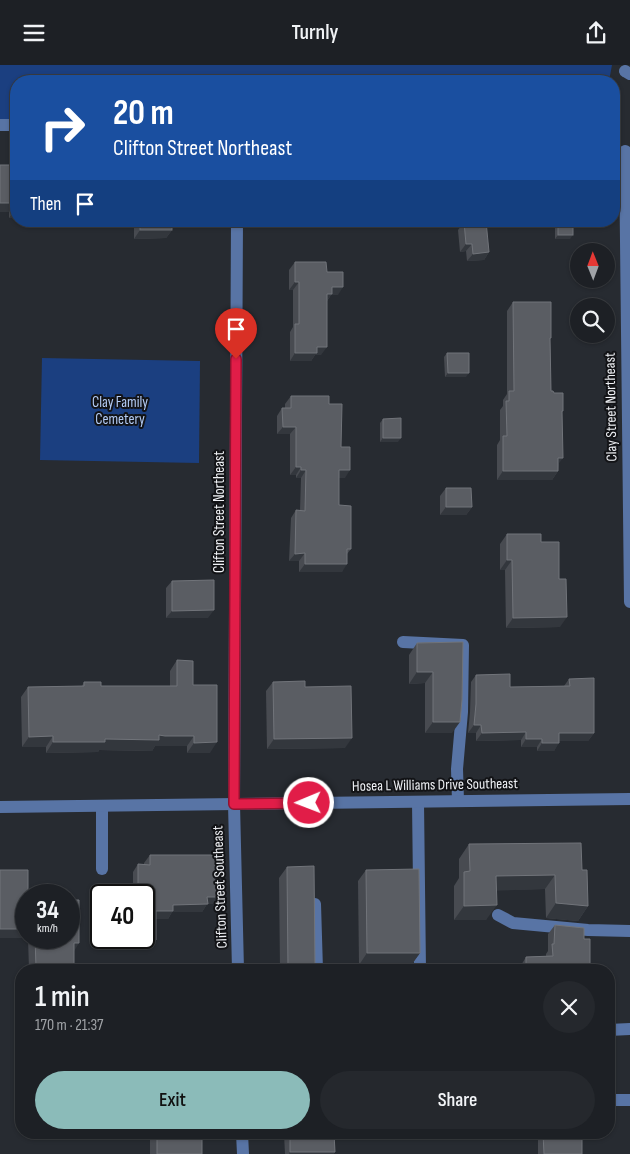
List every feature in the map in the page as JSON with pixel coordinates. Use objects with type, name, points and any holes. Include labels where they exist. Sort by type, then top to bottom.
[{"type":"street","name":"Clay Street Northeast","points":[[627,152],[630,602]]},
{"type":"street","name":"Clifton Street Northeast","points":[[234,804],[236,227]]},
{"type":"street","points":[[403,642],[463,645],[462,712],[457,769],[458,801]]},
{"type":"street","name":"Hosea L Williams Drive Southeast","points":[[0,807],[630,799]]},
{"type":"street","points":[[418,801],[420,964]]},
{"type":"street","name":"Clifton Street Southeast","points":[[234,804],[238,964]]},
{"type":"street","points":[[102,806],[102,869]]},
{"type":"street","points":[[315,904],[317,964]]},
{"type":"street","points":[[498,915],[513,923],[588,931],[630,931]]},
{"type":"street","points":[[615,1030],[630,1029]]},
{"type":"street","points":[[615,1100],[630,1100]]},
{"type":"street","points":[[242,1139],[243,1154]]},
{"type":"green space","points":[[0,65],[612,65],[610,75],[10,75],[10,122],[0,122]]},
{"type":"green space","name":"Clay Family Cemetery","points":[[42,358],[200,361],[199,463],[40,460]]},
{"type":"building","points":[[0,165],[10,165],[10,203],[0,203]]},
{"type":"building","points":[[140,227],[172,227],[172,230],[140,230]]},
{"type":"building","points":[[464,227],[487,227],[489,252],[473,254],[472,244],[466,244]]},
{"type":"building","points":[[558,227],[573,227],[573,235],[558,235]]},
{"type":"building","points":[[295,262],[326,262],[327,272],[343,272],[343,287],[332,287],[332,294],[327,294],[327,347],[317,347],[317,353],[295,353],[295,324],[299,324],[299,282],[295,282]]},
{"type":"building","points":[[513,302],[551,302],[551,391],[563,393],[563,458],[558,458],[558,471],[503,471],[503,436],[507,436],[506,401],[509,401],[509,391],[514,391]]},
{"type":"building","points":[[447,353],[469,353],[469,373],[448,373]]},
{"type":"building","points":[[291,396],[329,396],[329,404],[342,404],[341,447],[350,447],[350,470],[339,470],[339,505],[351,506],[351,549],[347,549],[347,564],[305,564],[305,553],[295,554],[296,510],[305,511],[306,470],[296,467],[296,427],[283,427],[282,408],[291,408]]},
{"type":"building","points":[[401,418],[401,438],[383,438],[383,419]]},
{"type":"building","points":[[446,488],[471,488],[472,507],[446,507]]},
{"type":"building","points":[[507,534],[541,534],[541,542],[559,542],[559,579],[566,579],[567,617],[513,618],[512,560],[507,560]]},
{"type":"building","points":[[214,580],[214,610],[172,611],[172,581]]},
{"type":"building","points":[[463,642],[460,722],[433,722],[433,672],[417,672],[417,643]]},
{"type":"building","points":[[177,660],[193,661],[193,685],[217,685],[217,742],[194,743],[194,736],[159,735],[159,740],[105,739],[105,742],[53,742],[53,736],[29,737],[28,687],[84,686],[84,682],[101,682],[101,686],[177,686]]},
{"type":"building","points":[[510,674],[510,687],[570,686],[569,679],[594,678],[594,733],[559,733],[559,743],[542,743],[542,739],[526,739],[526,732],[482,733],[481,725],[474,725],[476,675]]},
{"type":"building","points":[[305,681],[305,687],[351,686],[352,738],[274,739],[273,682]]},
{"type":"building","points":[[581,843],[582,870],[587,870],[588,906],[556,903],[555,875],[496,876],[497,905],[464,906],[464,872],[470,871],[469,844]]},
{"type":"building","points":[[150,855],[217,855],[218,897],[207,897],[208,904],[173,905],[173,911],[156,911],[156,940],[155,884],[138,884],[138,864],[150,865]]},
{"type":"building","points":[[314,866],[315,964],[288,964],[287,867]]},
{"type":"building","points":[[419,869],[420,953],[367,953],[366,870]]},
{"type":"building","points":[[0,870],[28,870],[28,884],[15,884],[15,929],[0,929]]},
{"type":"building","points":[[555,925],[584,928],[584,939],[590,939],[590,964],[526,964],[526,957],[553,956],[552,944],[554,944]]},
{"type":"building","points":[[35,949],[74,949],[74,964],[36,964]]},
{"type":"building","points":[[157,1139],[202,1139],[202,1154],[157,1154]]},
{"type":"building","points":[[290,1139],[334,1139],[335,1152],[290,1152]]},
{"type":"building","points":[[543,1139],[582,1139],[582,1154],[544,1154]]},
{"type":"route","points":[[236,359],[234,804],[309,803]]}]
